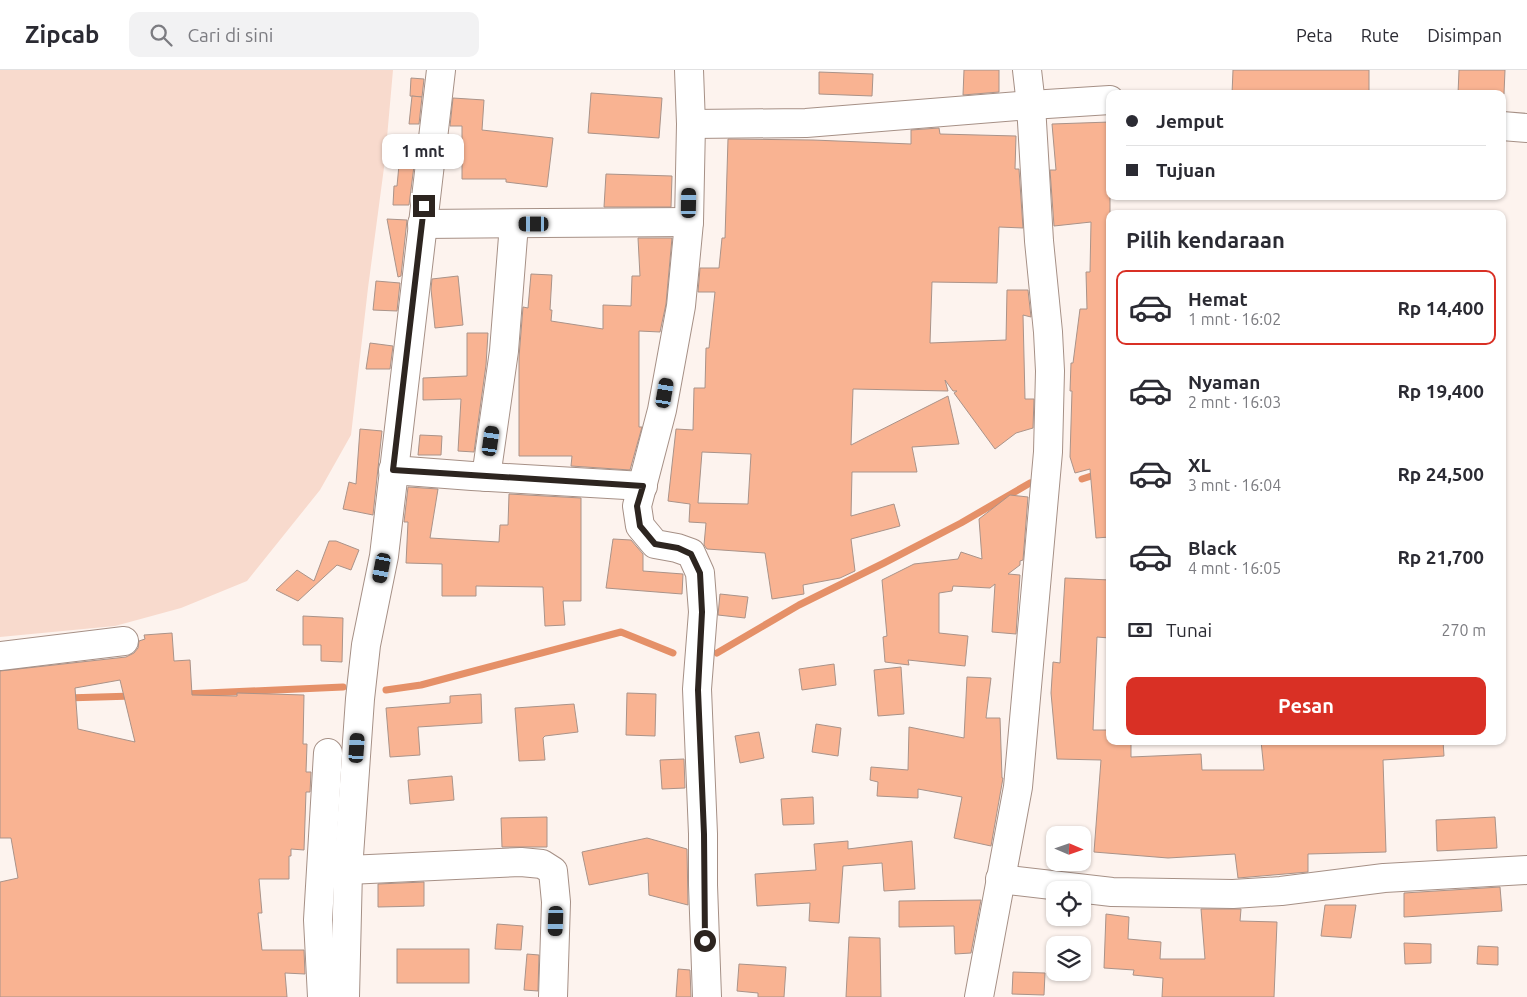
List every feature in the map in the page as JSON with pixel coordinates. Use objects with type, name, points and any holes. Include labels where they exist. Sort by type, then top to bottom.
[{"type":"street","points":[[345,997],[348,870],[360,699],[366,645],[384,556],[441,70]]},
{"type":"street","points":[[689,70],[691,124],[689,222],[679,316],[662,410],[637,506],[640,526],[655,544],[678,548],[691,554],[700,573],[702,612],[698,690],[704,834],[703,885],[707,997]]},
{"type":"street","points":[[979,997],[1018,787],[1048,452],[1050,371],[1048,332],[1039,240],[1031,104],[1026,70]]},
{"type":"street","points":[[691,124],[806,123],[1031,104],[1106,100]]},
{"type":"street","points":[[1506,126],[1527,128]]},
{"type":"street","points":[[422,224],[689,222]]},
{"type":"street","points":[[486,476],[504,351],[514,224]]},
{"type":"street","points":[[393,470],[643,486]]},
{"type":"street","points":[[0,656],[124,641]]},
{"type":"street","points":[[322,997],[318,920],[328,753]]},
{"type":"street","points":[[348,870],[521,862],[542,864],[553,871],[556,902],[553,997]]},
{"type":"street","points":[[1000,879],[1112,892],[1234,894],[1384,878],[1527,870]]},
{"type":"shaded area","points":[[0,70],[393,70],[385,160],[351,435],[320,490],[247,581],[181,608],[115,626],[0,637]]},
{"type":"building","points":[[964,70],[999,70],[999,92],[963,95]]},
{"type":"building","points":[[1233,70],[1369,70],[1369,90],[1232,90]]},
{"type":"building","points":[[1459,70],[1505,70],[1504,90],[1458,90]]},
{"type":"building","points":[[819,72],[873,74],[872,96],[819,94]]},
{"type":"building","points":[[411,78],[424,79],[422,97],[410,96]]},
{"type":"building","points":[[591,93],[662,98],[659,138],[588,133]]},
{"type":"building","points":[[412,96],[422,97],[419,124],[409,124]]},
{"type":"building","points":[[453,98],[484,100],[482,130],[553,138],[547,187],[506,182],[506,179],[462,179],[462,126],[450,126]]},
{"type":"building","points":[[1106,122],[1106,200],[1110,200],[1110,210],[1106,210],[1106,537],[1096,538],[1090,469],[1075,473],[1070,457],[1071,363],[1073,363],[1080,309],[1087,309],[1086,272],[1090,272],[1091,222],[1054,226],[1050,170],[1056,170],[1052,124]]},
{"type":"building","points":[[939,128],[940,134],[1016,136],[1015,169],[1019,169],[1023,228],[999,227],[997,283],[932,282],[930,343],[1006,340],[1007,290],[1028,290],[1031,317],[1023,315],[1025,399],[1034,399],[1033,428],[1016,433],[995,449],[954,393],[957,391],[953,391],[945,380],[948,391],[853,389],[851,445],[948,396],[959,444],[912,447],[917,472],[852,472],[851,516],[894,504],[900,526],[851,539],[855,571],[840,578],[803,585],[804,594],[772,599],[765,553],[707,549],[704,545],[706,523],[689,522],[690,504],[668,501],[676,429],[693,430],[694,388],[705,388],[706,348],[709,348],[715,292],[698,292],[700,268],[719,268],[722,238],[725,238],[728,139],[911,144],[911,130]],"holes":[[[702,452],[751,454],[748,504],[698,503]]]},
{"type":"building","points":[[399,165],[414,166],[409,205],[393,205],[394,186],[397,186]]},
{"type":"building","points":[[606,174],[672,176],[671,207],[604,207]]},
{"type":"building","points":[[387,219],[407,220],[401,276],[398,277]]},
{"type":"building","points":[[638,238],[672,238],[666,304],[660,332],[639,331],[639,427],[642,427],[630,470],[571,466],[572,456],[519,456],[519,357],[523,307],[528,308],[531,274],[552,275],[551,321],[603,329],[603,305],[631,306],[632,276],[640,276]]},
{"type":"building","points":[[458,276],[463,325],[435,328],[431,289],[432,279]]},
{"type":"building","points":[[376,281],[400,283],[397,311],[373,310]]},
{"type":"building","points":[[467,333],[488,333],[486,365],[474,452],[458,451],[461,399],[423,400],[423,378],[467,376]]},
{"type":"building","points":[[370,343],[393,346],[390,369],[366,369]]},
{"type":"building","points":[[360,429],[382,431],[373,515],[343,509],[349,482],[356,484]]},
{"type":"building","points":[[420,435],[442,436],[441,455],[418,455]]},
{"type":"building","points":[[408,487],[438,489],[430,538],[499,542],[500,525],[508,525],[509,494],[581,498],[581,601],[563,601],[565,625],[545,626],[543,587],[476,586],[476,596],[442,596],[442,564],[406,563],[408,522],[404,522]]},
{"type":"building","points":[[1010,495],[1028,497],[1023,560],[1020,561],[1020,565],[1008,574],[1020,575],[1016,634],[992,632],[995,584],[990,588],[953,586],[952,591],[939,593],[939,633],[968,636],[965,666],[908,660],[909,665],[885,662],[883,637],[887,636],[882,580],[914,564],[958,559],[961,552],[982,559],[979,519]]},
{"type":"building","points":[[613,539],[631,540],[643,554],[643,571],[683,574],[682,594],[606,588]]},
{"type":"building","points":[[329,541],[336,541],[359,550],[351,570],[337,565],[298,601],[276,590],[297,570],[314,581]]},
{"type":"building","points":[[1065,578],[1106,580],[1106,638],[1097,637],[1093,730],[1106,730],[1106,745],[1131,745],[1131,757],[1201,754],[1202,770],[1264,770],[1261,745],[1443,745],[1444,756],[1383,760],[1386,852],[1308,854],[1308,872],[1238,878],[1235,854],[1168,858],[1094,852],[1101,760],[1057,759],[1051,693],[1053,662],[1060,663]]},
{"type":"building","points":[[720,594],[748,597],[745,618],[718,615]]},
{"type":"building","points":[[303,616],[343,618],[342,662],[321,661],[321,645],[303,645]]},
{"type":"building","points":[[172,633],[174,661],[190,660],[192,695],[237,696],[237,693],[304,695],[303,744],[307,744],[306,772],[311,772],[310,792],[306,792],[304,850],[291,849],[291,856],[289,856],[289,879],[259,879],[262,913],[258,913],[262,950],[304,950],[305,974],[285,973],[287,997],[0,997],[0,882],[18,878],[11,838],[0,838],[0,671],[126,657],[134,653],[138,648],[139,641],[145,639],[144,635]],"holes":[[[120,680],[135,742],[78,729],[75,688]]]},
{"type":"building","points":[[834,664],[836,685],[802,690],[799,669]]},
{"type":"building","points":[[901,667],[904,714],[878,716],[874,670]]},
{"type":"building","points":[[967,677],[991,678],[986,718],[1000,718],[1003,778],[991,846],[954,838],[962,797],[918,789],[918,798],[877,796],[878,782],[870,780],[871,767],[908,770],[909,727],[964,738]]},
{"type":"building","points":[[627,693],[656,694],[655,736],[626,735]]},
{"type":"building","points":[[481,694],[482,723],[418,727],[420,755],[390,757],[386,708],[450,703],[450,696]]},
{"type":"building","points":[[574,704],[578,732],[545,736],[543,738],[545,760],[519,761],[515,708]]},
{"type":"building","points":[[816,724],[841,728],[838,756],[812,752]]},
{"type":"building","points":[[759,732],[764,758],[740,763],[735,736]]},
{"type":"building","points":[[684,759],[685,788],[662,789],[660,760]]},
{"type":"building","points":[[452,776],[454,800],[410,804],[408,780]]},
{"type":"building","points":[[813,797],[814,824],[783,825],[781,799]]},
{"type":"building","points":[[547,817],[547,847],[502,847],[501,818]]},
{"type":"building","points":[[1495,817],[1497,848],[1437,851],[1436,820]]},
{"type":"building","points":[[647,838],[687,849],[688,905],[649,895],[648,873],[589,885],[582,852]]},
{"type":"building","points":[[848,841],[848,849],[912,841],[915,889],[884,891],[882,863],[843,866],[839,923],[809,921],[810,903],[757,906],[755,874],[816,870],[814,844]]},
{"type":"building","points":[[424,882],[424,906],[378,907],[378,884]]},
{"type":"building","points":[[1500,887],[1502,911],[1404,917],[1404,893]]},
{"type":"building","points":[[981,900],[971,953],[955,954],[954,926],[899,927],[899,901]]},
{"type":"building","points":[[1325,905],[1356,905],[1351,938],[1321,936]]},
{"type":"building","points":[[1201,909],[1241,909],[1240,921],[1277,922],[1274,997],[1162,997],[1163,978],[1133,975],[1134,970],[1104,968],[1106,914],[1129,917],[1128,939],[1161,942],[1160,959],[1205,959]]},
{"type":"building","points":[[497,924],[523,926],[521,950],[495,949]]},
{"type":"building","points":[[849,937],[880,938],[881,997],[846,997]]},
{"type":"building","points":[[1404,943],[1431,944],[1431,963],[1405,964]]},
{"type":"building","points":[[1478,946],[1498,947],[1498,965],[1477,964]]},
{"type":"building","points":[[397,949],[469,949],[469,983],[397,983]]},
{"type":"building","points":[[527,954],[539,955],[538,991],[524,990]]},
{"type":"building","points":[[739,964],[786,967],[784,997],[758,997],[758,993],[737,991]]},
{"type":"building","points":[[678,969],[690,970],[691,997],[676,997]]},
{"type":"building","points":[[1013,972],[1045,973],[1044,995],[1012,994]]},
{"type":"waterway","points":[[1082,479],[1106,471]]},
{"type":"waterway","points":[[717,653],[799,605],[961,523],[1030,483]]},
{"type":"waterway","points":[[386,690],[421,685],[621,632],[673,653]]},
{"type":"waterway","points":[[184,694],[343,687]]},
{"type":"waterway","points":[[66,698],[133,696]]},
{"type":"route","points":[[424,206],[393,470],[643,486],[637,506],[640,526],[655,544],[678,548],[691,554],[700,573],[702,612],[698,690],[704,834],[705,941]]}]
